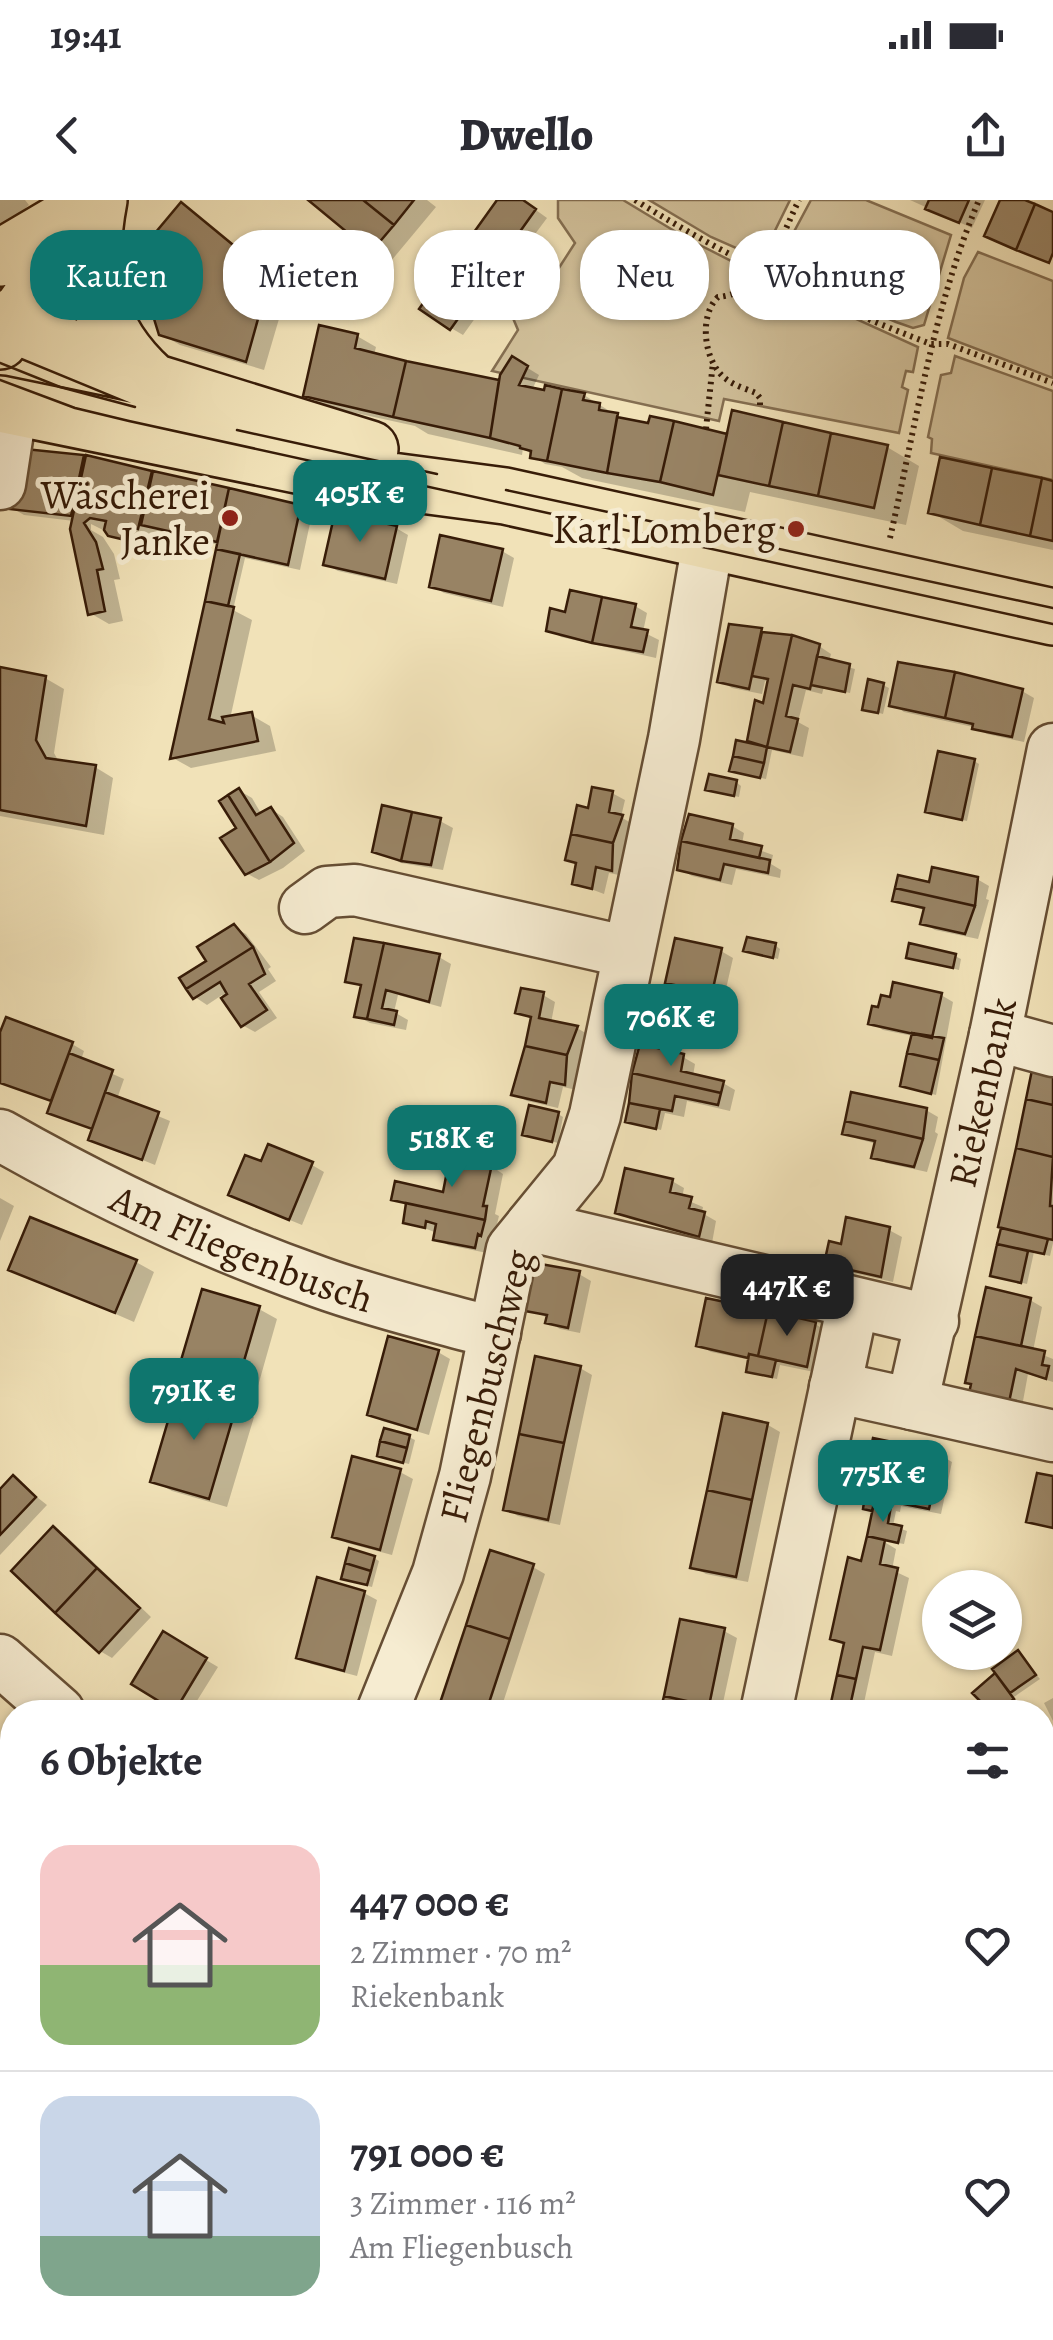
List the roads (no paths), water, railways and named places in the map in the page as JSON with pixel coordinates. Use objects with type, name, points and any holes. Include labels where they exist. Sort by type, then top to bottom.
[{"type":"main road","points":[[0,258],[99,200]]},
{"type":"main road","points":[[99,200],[4,328],[153,382],[344,439],[505,496]]},
{"type":"main road","points":[[99,200],[94,258],[102,315],[127,356],[153,382]]},
{"type":"main road","points":[[13,401],[346,475],[505,496],[1053,617]]},
{"type":"street","points":[[0,484],[13,401]]},
{"type":"street","name":"Fliegenbuschweg","points":[[387,1700],[438,1572],[465,1476],[512,1249],[578,1168],[594,1115],[674,739],[708,542]]},
{"type":"street","name":"Riekenbank","points":[[912,1404],[996,1035],[1053,750]]},
{"type":"street","points":[[305,908],[327,892],[355,890],[628,952]]},
{"type":"street","points":[[996,1035],[1053,1052]]},
{"type":"street","name":"Am Fliegenbusch","points":[[0,1135],[81,1180],[248,1255],[322,1283],[495,1334]]},
{"type":"street","points":[[531,1226],[933,1320]]},
{"type":"street","points":[[769,1700],[854,1304]]},
{"type":"street","points":[[835,1387],[1031,1432]]},
{"type":"street","points":[[5,1678],[40,1700]]},
{"type":"tram line","points":[[0,363],[60,387],[135,407]]},
{"type":"tram line","points":[[0,380],[75,408],[129,421],[1053,624]]},
{"type":"tram line","points":[[237,430],[437,474]]},
{"type":"tram line","points":[[506,490],[1053,608]]},
{"type":"place","name":"Wäscherei Janke","points":[[230,518]]},
{"type":"place","name":"Karl Lomberg","points":[[796,529]]}]
